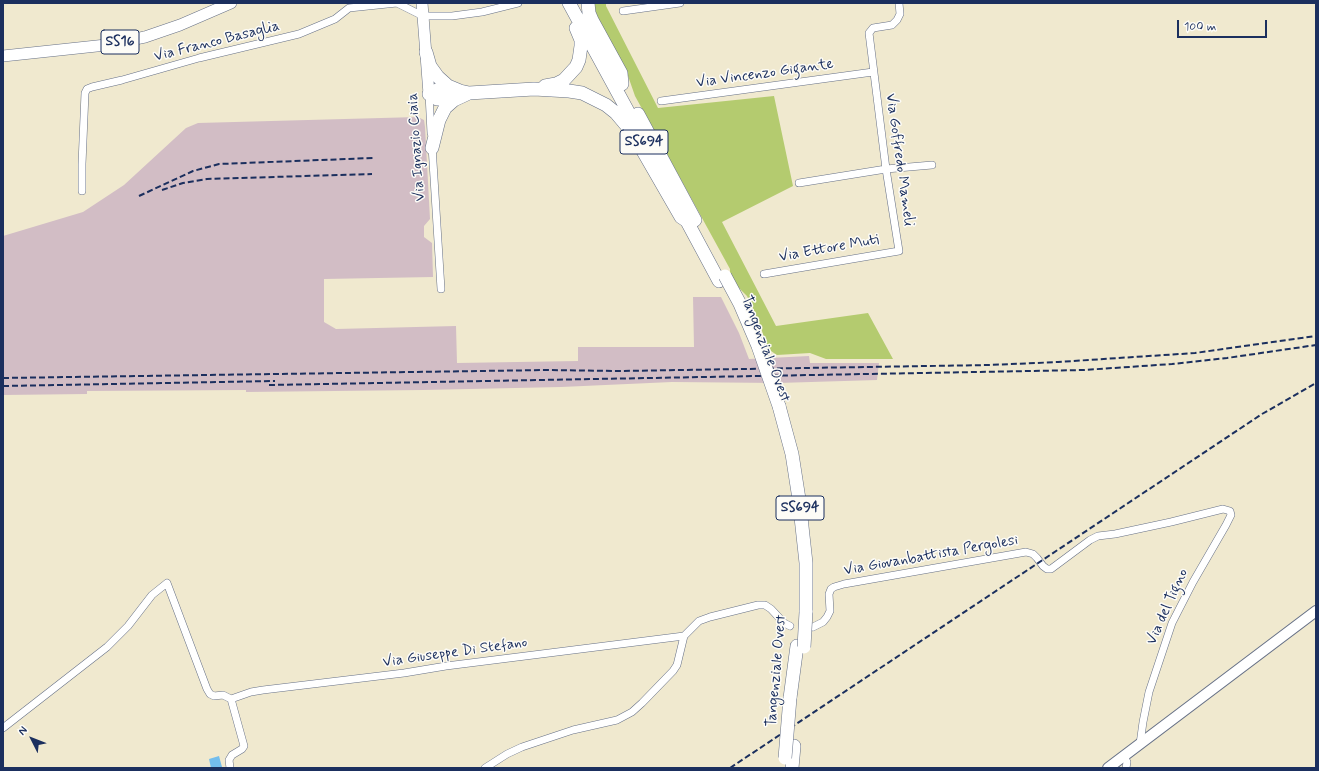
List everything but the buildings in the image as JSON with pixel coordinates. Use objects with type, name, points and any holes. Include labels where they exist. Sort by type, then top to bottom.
[{"type":"highway","points":[[534,89],[556,84],[564,80],[571,73],[579,60],[581,40],[578,30],[563,3]]},
{"type":"highway","name":"Tangenziale Ovest","points":[[569,3],[687,221],[740,304],[758,346],[775,407],[792,454],[799,499],[806,563],[790,761]]},
{"type":"highway","name":"Tangenziale Ovest","points":[[578,3],[622,84],[722,278]]},
{"type":"highway","points":[[588,3],[589,13],[592,20],[621,73],[622,84]]},
{"type":"highway","points":[[426,52],[430,66],[434,73],[455,94]]},
{"type":"highway","points":[[429,94],[442,100],[455,94],[469,92],[534,89],[582,93],[606,104],[625,122],[638,140],[681,217],[687,221]]},
{"type":"highway","points":[[432,148],[439,120],[455,94]]},
{"type":"main road","name":"SS16","points":[[3,56],[106,45],[145,37],[180,25],[231,3]]},
{"type":"main road","name":"Via Ignazio Ciaia","points":[[422,3],[429,94]]},
{"type":"street","name":"Via Franco Basaglia","points":[[82,191],[85,93],[87,89],[199,58],[300,34],[335,19],[349,8],[397,3],[423,16]]},
{"type":"street","points":[[423,16],[452,16],[482,12],[518,3]]},
{"type":"street","points":[[623,11],[680,3]]},
{"type":"street","name":"Via Goffredo Mameli","points":[[899,3],[900,14],[897,20],[892,25],[873,28],[869,34],[886,169],[899,251]]},
{"type":"street","name":"Via Vincenzo Gigante","points":[[661,101],[873,72]]},
{"type":"street","name":"Via Ignazio Ciaia","points":[[429,94],[441,289]]},
{"type":"street","points":[[799,183],[886,169],[932,165]]},
{"type":"street","name":"Via Ettore Muti","points":[[764,274],[899,251]]},
{"type":"street","name":"Via Giovanbattista Pergolesi","points":[[813,627],[823,622],[828,617],[830,611],[829,594],[831,590],[834,587],[844,584],[1026,552],[1033,554],[1043,566],[1047,569],[1051,569],[1090,540],[1098,536],[1157,525],[1223,509],[1230,511]]},
{"type":"street","name":"Via del Tigno","points":[[1140,744],[1149,692],[1170,629],[1193,582],[1226,525],[1231,515],[1230,511]]},
{"type":"street","points":[[3,728],[120,636],[152,595],[167,583],[207,689],[210,694],[214,696],[223,695],[231,699],[244,746],[228,760],[230,768]]},
{"type":"street","points":[[484,768],[522,747],[573,730],[617,720],[632,712],[672,671],[677,664],[684,636],[700,620],[758,605],[765,605],[771,609],[784,623],[790,626]]},
{"type":"street","points":[[1108,768],[1316,611]]},
{"type":"street","name":"Via Giuseppe Di Stefano","points":[[231,699],[251,692],[263,690],[391,675],[446,666],[684,636]]},
{"type":"street","points":[[1124,756],[1127,762],[1126,768]]},
{"type":"shaded area","points":[[418,117],[424,120],[425,127],[430,219],[424,226],[424,237],[432,243],[433,277],[324,279],[324,322],[336,329],[456,326],[457,363],[578,361],[578,347],[694,347],[693,297],[721,297],[739,333],[749,359],[809,356],[810,363],[879,363],[877,380],[778,383],[672,382],[561,387],[423,390],[246,392],[246,390],[87,391],[87,394],[3,395],[3,236],[83,212],[124,185],[186,128],[198,123]]},
{"type":"green space","points":[[592,3],[606,3],[606,6],[658,108],[774,96],[793,186],[722,222],[776,326],[868,313],[893,359],[826,359],[810,353],[777,355],[768,349],[759,322],[747,296],[736,285],[730,273],[730,269],[635,96],[627,73],[596,16]]},
{"type":"water","points":[[219,756],[222,767],[211,768],[209,759]]},
{"type":"railway","points":[[139,196],[193,171],[219,164],[373,158]]},
{"type":"railway","points":[[162,190],[183,183],[207,179],[372,174]]},
{"type":"railway","points":[[3,378],[990,365],[1195,353],[1316,336]]},
{"type":"railway","points":[[269,385],[1084,370],[1172,364],[1227,358],[1316,345]]},
{"type":"railway","points":[[3,386],[275,381]]},
{"type":"railway","points":[[730,768],[1262,414],[1316,383]]}]
